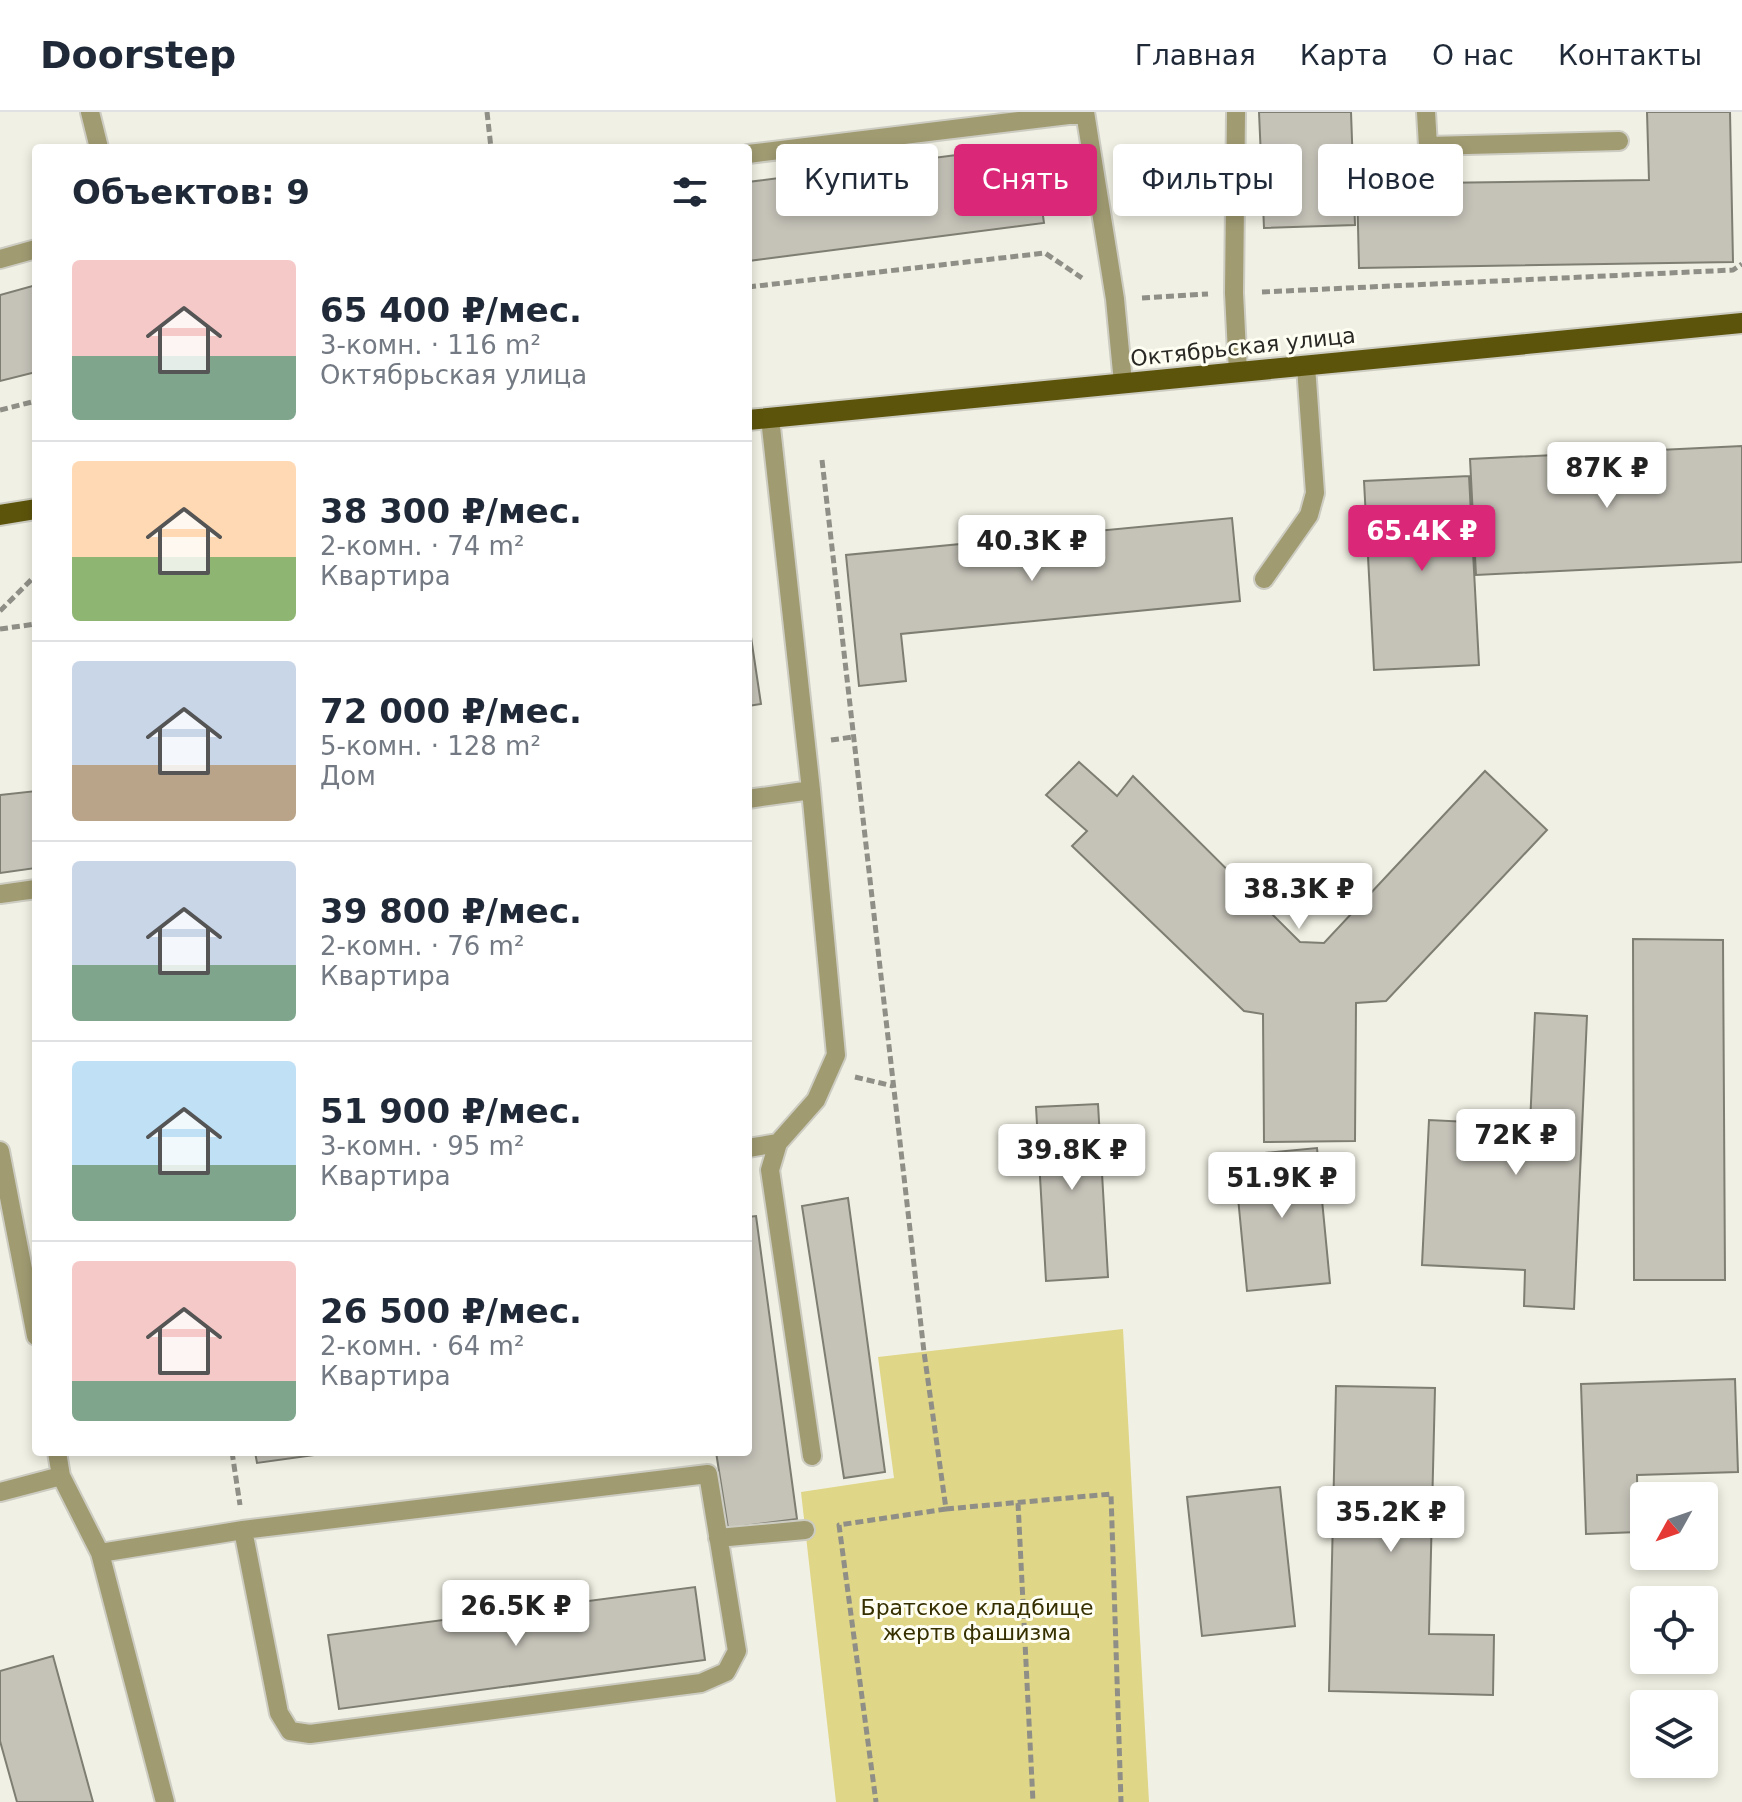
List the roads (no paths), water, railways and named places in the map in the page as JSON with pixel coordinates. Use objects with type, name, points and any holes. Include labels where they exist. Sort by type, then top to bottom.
[{"type":"main road","name":"Октябрьская улица","points":[[752,420],[1742,323]]},
{"type":"main road","points":[[0,515],[32,510]]},
{"type":"lane","points":[[90,112],[98,144]]},
{"type":"lane","points":[[1236,112],[1234,293],[1238,372]]},
{"type":"lane","points":[[1426,112],[1428,146],[1619,141]]},
{"type":"lane","points":[[752,154],[1085,113],[1115,299],[1123,383]]},
{"type":"lane","points":[[0,259],[32,250]]},
{"type":"lane","points":[[1264,579],[1309,515],[1315,493],[1306,366]]},
{"type":"lane","points":[[770,418],[811,790],[836,1055],[816,1100],[778,1143],[770,1170],[773,1209],[812,1456]]},
{"type":"lane","points":[[752,798],[811,790]]},
{"type":"lane","points":[[0,894],[32,890]]},
{"type":"lane","points":[[752,1147],[778,1143]]},
{"type":"lane","points":[[0,1151],[28,1250],[32,1293]]},
{"type":"lane","points":[[58,1456],[61,1476],[100,1553],[165,1802]]},
{"type":"lane","points":[[100,1553],[243,1530],[708,1474],[737,1651],[726,1672],[701,1683],[310,1734],[290,1731],[279,1713],[243,1530]]},
{"type":"lane","points":[[0,1492],[61,1476]]},
{"type":"lane","points":[[718,1538],[805,1530]]},
{"type":"park label","name":"Братское кладбище жертв фашизма","points":[[977,1620]]}]
